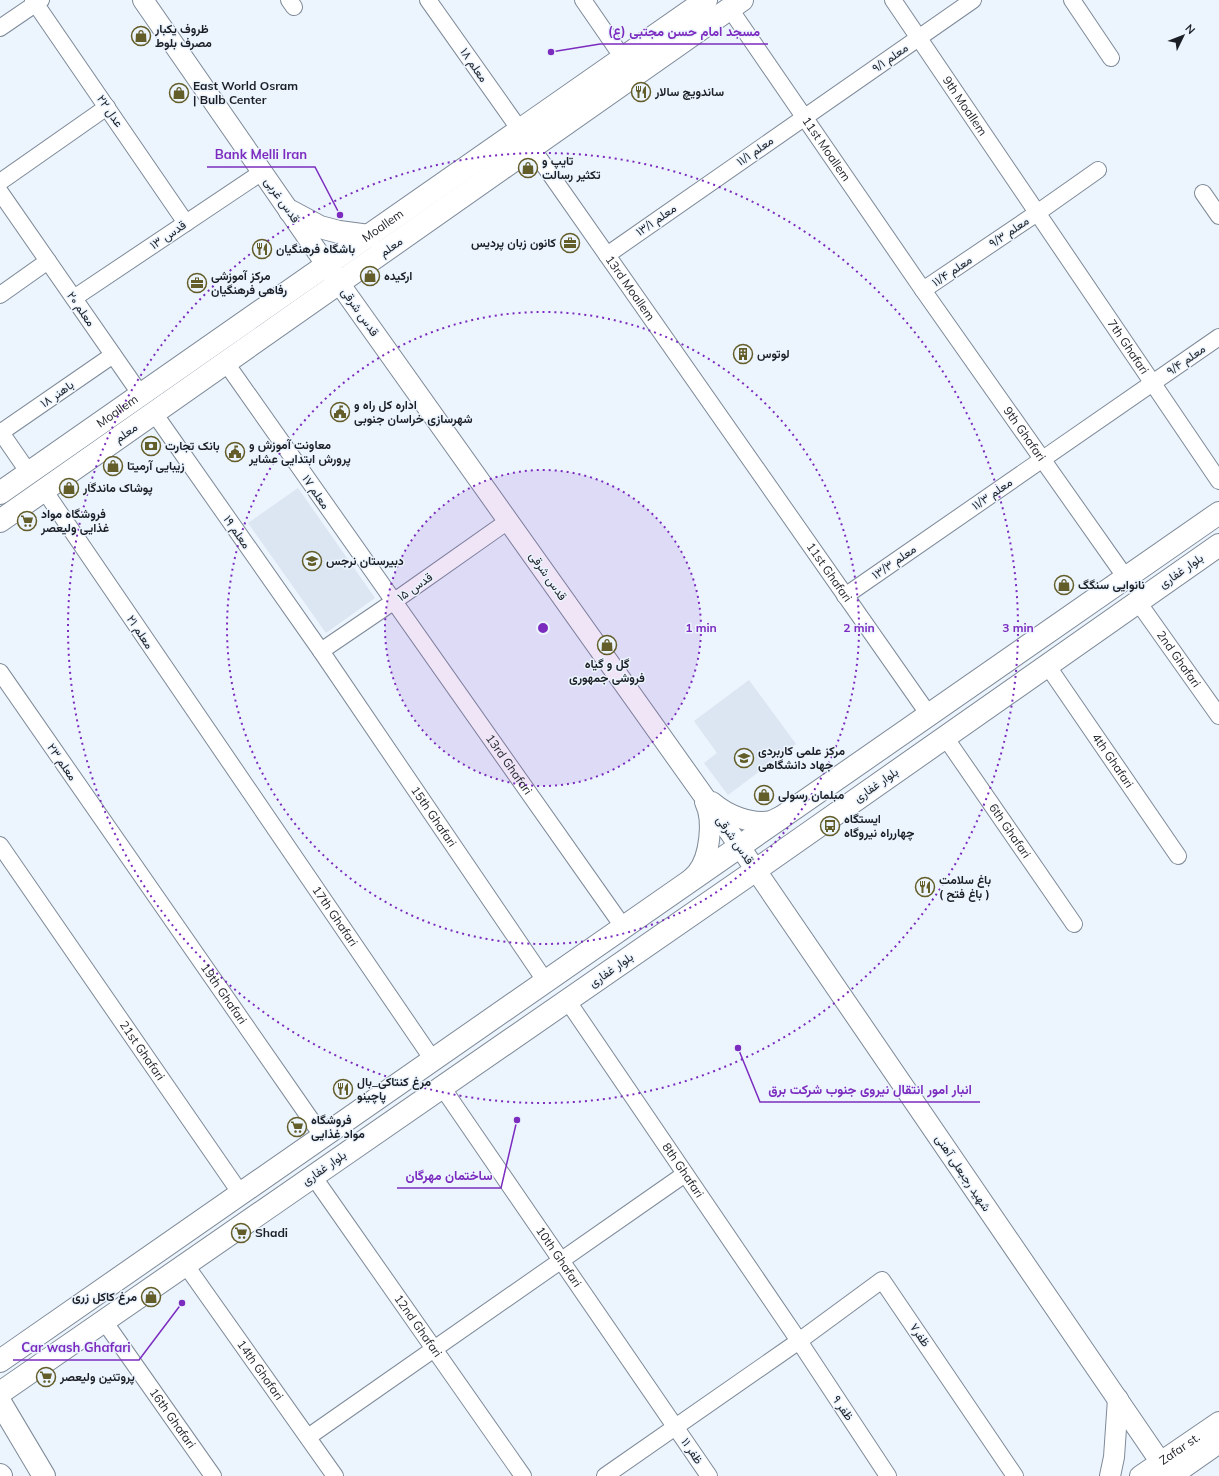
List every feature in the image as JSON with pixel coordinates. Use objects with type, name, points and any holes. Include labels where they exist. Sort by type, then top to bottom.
[{"type":"main road","name":"Moallem","points":[[0,493],[706,0]]},
{"type":"main road","name":"معلم","points":[[0,521],[736,4]]},
{"type":"main road","points":[[290,211],[320,227],[339,232],[369,236]]},
{"type":"main road","points":[[0,1361],[1219,513]]},
{"type":"main road","name":"بلوار غفاری","points":[[0,1393],[756,870],[1219,545]]},
{"type":"main road","points":[[0,1402],[44,1476]]},
{"type":"street","name":"قدس غربی","points":[[142,0],[339,283]]},
{"type":"street","name":"معلم ۱۸","points":[[428,0],[520,130]]},
{"type":"street","points":[[583,0],[623,58]]},
{"type":"street","name":"9th Moallem","points":[[893,0],[1037,213]]},
{"type":"street","name":"معلم ۹/۱","points":[[805,117],[973,0]]},
{"type":"street","points":[[1072,0],[1111,58]]},
{"type":"street","points":[[0,28],[36,1]]},
{"type":"street","name":"عدل ۲۲","points":[[36,1],[186,222]]},
{"type":"street","name":"11st Moallem","points":[[736,4],[805,117],[923,290]]},
{"type":"street","points":[[0,182],[107,107]]},
{"type":"street","name":"معلم ۱۱/۱","points":[[706,186],[805,117]]},
{"type":"street","name":"13rd Moallem","points":[[532,148],[728,429]]},
{"type":"street","name":"معلم ۹/۳","points":[[980,251],[1098,170]]},
{"type":"street","name":"قدس ۱۳","points":[[74,298],[262,172]]},
{"type":"street","name":"معلم ۱۳/۱","points":[[607,255],[706,186]]},
{"type":"street","name":"معلم ۲۰","points":[[0,192],[141,395]]},
{"type":"street","points":[[1203,193],[1219,216]]},
{"type":"street","name":"7th Ghafari","points":[[1037,213],[1219,481]]},
{"type":"street","name":"معلم ۱۱/۴","points":[[923,290],[980,251]]},
{"type":"street","points":[[0,295],[48,261]]},
{"type":"street","name":"قدس شرقی","points":[[339,283],[756,870]]},
{"type":"street","name":"9th Ghafari","points":[[923,290],[1126,578]]},
{"type":"street","name":"معلم ۹/۴","points":[[1096,422],[1219,337]]},
{"type":"street","name":"باهنر ۱۸","points":[[0,432],[113,355]]},
{"type":"street","name":"معلم ۱۷","points":[[226,362],[393,602]]},
{"type":"street","name":"معلم ۱۹","points":[[154,413],[321,651]]},
{"type":"street","name":"معلم ۱۱/۳","points":[[943,528],[1096,422]]},
{"type":"street","name":"11st Ghafari","points":[[728,429],[929,716]]},
{"type":"street","points":[[0,432],[29,473]]},
{"type":"street","name":"معلم ۲۱","points":[[44,490],[237,774]]},
{"type":"street","name":"قدس ۱۵","points":[[321,651],[508,521]]},
{"type":"street","name":"معلم ۱۳/۳","points":[[845,596],[943,528]]},
{"type":"street","name":"13rd Ghafari","points":[[393,602],[624,928]]},
{"type":"street","name":"2nd Ghafari","points":[[1138,602],[1219,716]]},
{"type":"street","name":"15th Ghafari","points":[[321,651],[546,982]]},
{"type":"street","name":"4th Ghafari","points":[[1047,665],[1178,856]]},
{"type":"street","name":"معلم ۲۳","points":[[0,672],[125,852]]},
{"type":"street","name":"6th Ghafari","points":[[945,737],[1074,924]]},
{"type":"street","name":"17th Ghafari","points":[[237,774],[433,1060]]},
{"type":"street","points":[[701,793],[720,809],[742,819],[770,821],[788,814]]},
{"type":"street","points":[[682,887],[698,873],[705,856],[710,821],[709,809],[701,793]]},
{"type":"street","name":"21st Ghafari","points":[[0,844],[241,1194]]},
{"type":"street","name":"19th Ghafari","points":[[125,852],[323,1137]]},
{"type":"street","name":"شهید رجبعلی آهنی","points":[[756,870],[1168,1472]]},
{"type":"street","name":"8th Ghafari","points":[[567,1000],[798,1341]]},
{"type":"street","name":"10th Ghafari","points":[[442,1087],[676,1427]]},
{"type":"street","points":[[308,1437],[685,1174]]},
{"type":"street","name":"12nd Ghafari","points":[[313,1176],[523,1476]]},
{"type":"street","name":"14th Ghafari","points":[[185,1264],[335,1476]]},
{"type":"street","name":"ظفر۷","points":[[798,1341],[882,1280],[1015,1476]]},
{"type":"street","name":"16th Ghafari","points":[[104,1321],[213,1476]]},
{"type":"street","points":[[605,1476],[798,1341]]},
{"type":"street","name":"ظفر ۹","points":[[798,1341],[888,1476]]},
{"type":"street","points":[[1110,1476],[1114,1457],[1118,1400]]},
{"type":"street","name":"Zafar st.","points":[[1168,1472],[1219,1422]]},
{"type":"street","name":"ظفر ۱۱","points":[[676,1427],[709,1476]]},
{"type":"street","name":"Zafar st.","points":[[1140,1476],[1168,1472],[1219,1443]]},
{"type":"shaded area","name":"دبیرستان نرجس","points":[[298,488],[375,598],[326,633],[248,523]]},
{"type":"shaded area","points":[[749,680],[796,744],[728,795],[704,763],[717,753],[694,721]]},
{"type":"place","name":"ظروف یکبار مصرف بلوط","points":[[141,36]]},
{"type":"place","name":"مسجد امام حسن مجتبی (ع)","points":[[551,52]]},
{"type":"place","name":"ساندویچ سالار","points":[[641,92]]},
{"type":"place","name":"East World Osram | Bulb Center","points":[[179,93]]},
{"type":"place","name":"تایپ و تکثیر رسالت","points":[[528,168]]},
{"type":"place","name":"Bank Melli Iran","points":[[340,215]]},
{"type":"place","name":"کانون زبان پردیس","points":[[570,243]]},
{"type":"place","name":"باشگاه فرهنگیان","points":[[262,249]]},
{"type":"place","name":"ارکیده","points":[[370,276]]},
{"type":"place","name":"مرکز آموزشی رفاهی فرهنگیان","points":[[197,283]]},
{"type":"place","name":"لوتوس","points":[[743,354]]},
{"type":"place","name":"اداره کل راه و شهرسازی خراسان جنوبی","points":[[340,412]]},
{"type":"place","name":"بانک تجارت","points":[[151,446]]},
{"type":"place","name":"معاونت آموزش و پرورش ابتدایی عشایر","points":[[235,452]]},
{"type":"place","name":"زیبایی آرمیتا","points":[[113,466]]},
{"type":"place","name":"پوشاک ماندگار","points":[[69,488]]},
{"type":"place","name":"فروشگاه مواد غذایی ولیعصر","points":[[27,521]]},
{"type":"place","name":"دبیرستان نرجس","points":[[312,561]]},
{"type":"place","name":"نانوایی سنگگ","points":[[1064,585]]},
{"type":"place","name":"گل و گیاه فروشی جمهوری","points":[[607,645]]},
{"type":"place","name":"مرکز علمی کاربردی جهاد دانشگاهی","points":[[744,758]]},
{"type":"place","name":"مبلمان رسولی","points":[[764,795]]},
{"type":"place","name":"ایستگاه چهارراه نیروگاه","points":[[830,826]]},
{"type":"place","name":"باغ سلامت ( باغ فتح )","points":[[925,887]]},
{"type":"place","name":"انبار امور انتقال نیروی جنوب شرکت برق","points":[[738,1048]]},
{"type":"place","name":"مرغ کنتاکی_بال پاچینو","points":[[343,1089]]},
{"type":"place","name":"ساختمان مهرگان","points":[[517,1120]]},
{"type":"place","name":"فروشگاه مواد غذایی","points":[[297,1127]]},
{"type":"place","name":"Shadi","points":[[241,1233]]},
{"type":"place","name":"مرغ کاکل زری","points":[[151,1297]]},
{"type":"place","name":"Car wash Ghafari","points":[[182,1303]]},
{"type":"place","name":"پروتئین ولیعصر","points":[[46,1377]]}]
